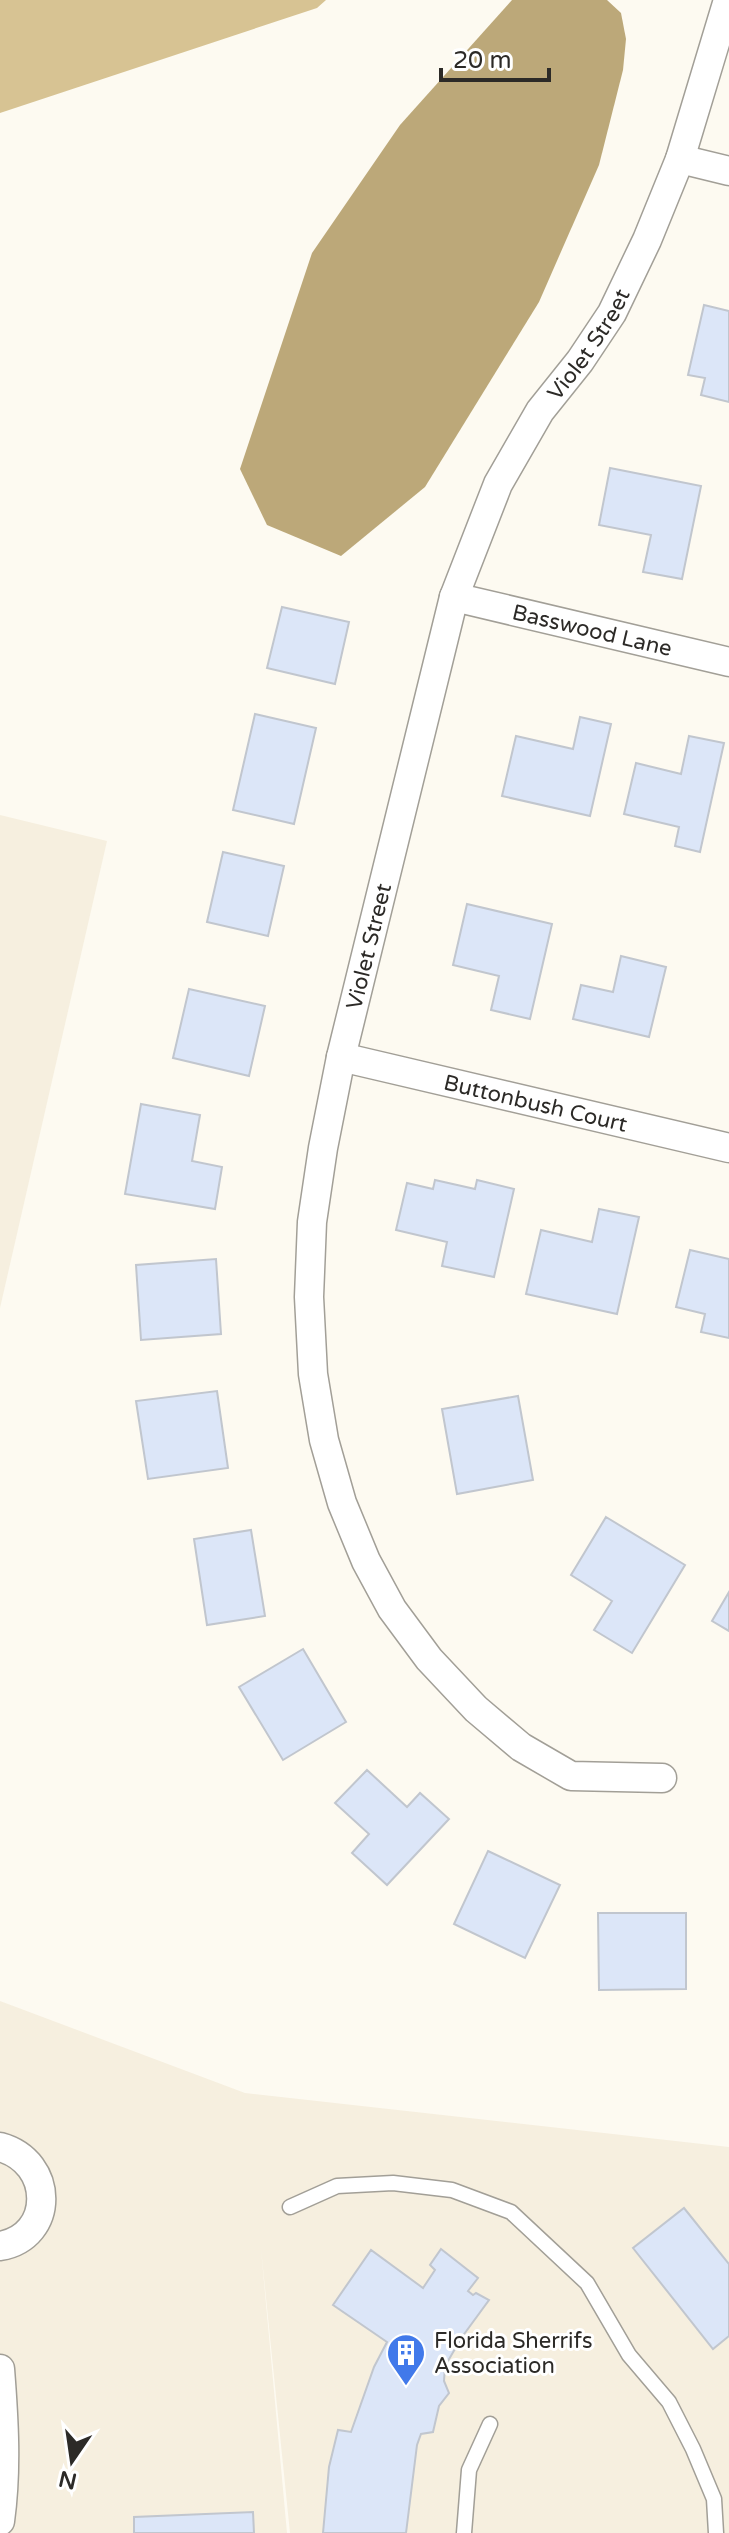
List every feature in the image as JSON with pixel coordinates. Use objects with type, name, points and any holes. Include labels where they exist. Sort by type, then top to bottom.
[{"type":"street","name":"Violet Street","points":[[662,1778],[571,1776],[521,1747],[476,1709],[429,1659],[392,1609],[366,1561],[342,1503],[324,1440],[313,1374],[309,1297],[312,1222],[341,1057],[454,597],[498,484],[540,411],[580,361],[612,313],[647,240],[680,159],[728,0]]},
{"type":"street","points":[[680,159],[729,171]]},
{"type":"street","name":"Basswood Lane","points":[[454,597],[729,662]]},
{"type":"street","name":"Buttonbush Court","points":[[341,1057],[729,1148]]},
{"type":"street","points":[[0,2147],[12,2150],[29,2162],[42,2193],[41,2209],[33,2226],[21,2238],[0,2246]]},
{"type":"street","points":[[0,2369],[5,2429],[0,2521]]},
{"type":"lane","points":[[290,2207],[337,2186],[393,2183],[452,2190],[511,2212],[587,2283],[629,2355],[669,2402],[714,2499],[716,2533]]},
{"type":"lane","points":[[464,2533],[469,2470],[490,2424]]},
{"type":"shaded area","points":[[0,0],[326,0],[317,8],[0,113]]},
{"type":"shaded area","points":[[512,0],[607,0],[621,13],[626,39],[623,70],[599,165],[539,302],[425,487],[341,556],[267,525],[240,469],[312,253],[400,125]]},
{"type":"shaded area","points":[[0,815],[107,841],[0,1308]]},
{"type":"shaded area","points":[[0,2001],[245,2093],[729,2147],[729,2533],[290,2533],[261,2249],[287,2533],[0,2533]]},
{"type":"building","points":[[704,305],[729,311],[729,402],[701,395],[705,378],[688,375]]},
{"type":"building","points":[[610,468],[701,486],[682,579],[643,572],[651,535],[599,525]]},
{"type":"building","points":[[282,607],[349,622],[335,684],[267,668]]},
{"type":"building","points":[[255,714],[316,728],[294,824],[233,810]]},
{"type":"building","points":[[580,717],[611,724],[590,816],[502,796],[516,736],[573,749]]},
{"type":"building","points":[[689,736],[724,743],[700,852],[675,846],[679,827],[624,814],[636,763],[681,774]]},
{"type":"building","points":[[223,852],[284,866],[268,936],[207,922]]},
{"type":"building","points":[[467,904],[552,924],[530,1019],[491,1010],[499,976],[453,965]]},
{"type":"building","points":[[621,956],[666,967],[649,1037],[573,1019],[581,985],[613,992]]},
{"type":"building","points":[[189,989],[265,1006],[249,1076],[173,1058]]},
{"type":"building","points":[[141,1104],[200,1115],[192,1161],[222,1167],[215,1209],[125,1194]]},
{"type":"building","points":[[435,1180],[475,1189],[477,1180],[514,1189],[494,1277],[442,1266],[447,1242],[396,1230],[407,1183],[433,1189]]},
{"type":"building","points":[[599,1209],[639,1217],[617,1314],[526,1294],[541,1230],[592,1242]]},
{"type":"building","points":[[690,1250],[729,1259],[729,1338],[701,1332],[705,1314],[676,1307]]},
{"type":"building","points":[[216,1259],[221,1334],[141,1340],[136,1265]]},
{"type":"building","points":[[217,1391],[228,1468],[148,1479],[136,1401]]},
{"type":"building","points":[[518,1396],[533,1480],[457,1494],[442,1409]]},
{"type":"building","points":[[606,1517],[685,1565],[632,1653],[594,1630],[612,1601],[571,1575]]},
{"type":"building","points":[[251,1530],[265,1616],[207,1625],[194,1539]]},
{"type":"building","points":[[729,1592],[729,1631],[712,1621]]},
{"type":"building","points":[[303,1649],[346,1722],[283,1760],[239,1687]]},
{"type":"building","points":[[367,1770],[407,1807],[420,1793],[449,1819],[387,1885],[352,1853],[369,1834],[335,1803]]},
{"type":"building","points":[[488,1851],[560,1885],[525,1958],[454,1924]]},
{"type":"building","points":[[598,1913],[686,1913],[686,1989],[599,1990]]},
{"type":"building","points":[[684,2208],[729,2264],[729,2336],[713,2349],[633,2248]]},
{"type":"building","name":"Florida Sherrifs Association","points":[[441,2249],[478,2278],[468,2291],[489,2300],[445,2366],[444,2381],[449,2393],[439,2406],[433,2432],[421,2434],[417,2445],[406,2533],[323,2533],[329,2467],[338,2430],[351,2432],[374,2367],[387,2342],[333,2305],[371,2250],[423,2288],[435,2270],[430,2265]]},
{"type":"building","points":[[253,2512],[254,2533],[134,2533],[134,2517]]},
{"type":"place","name":"Florida Sherrifs Association","points":[[406,2387]]}]
